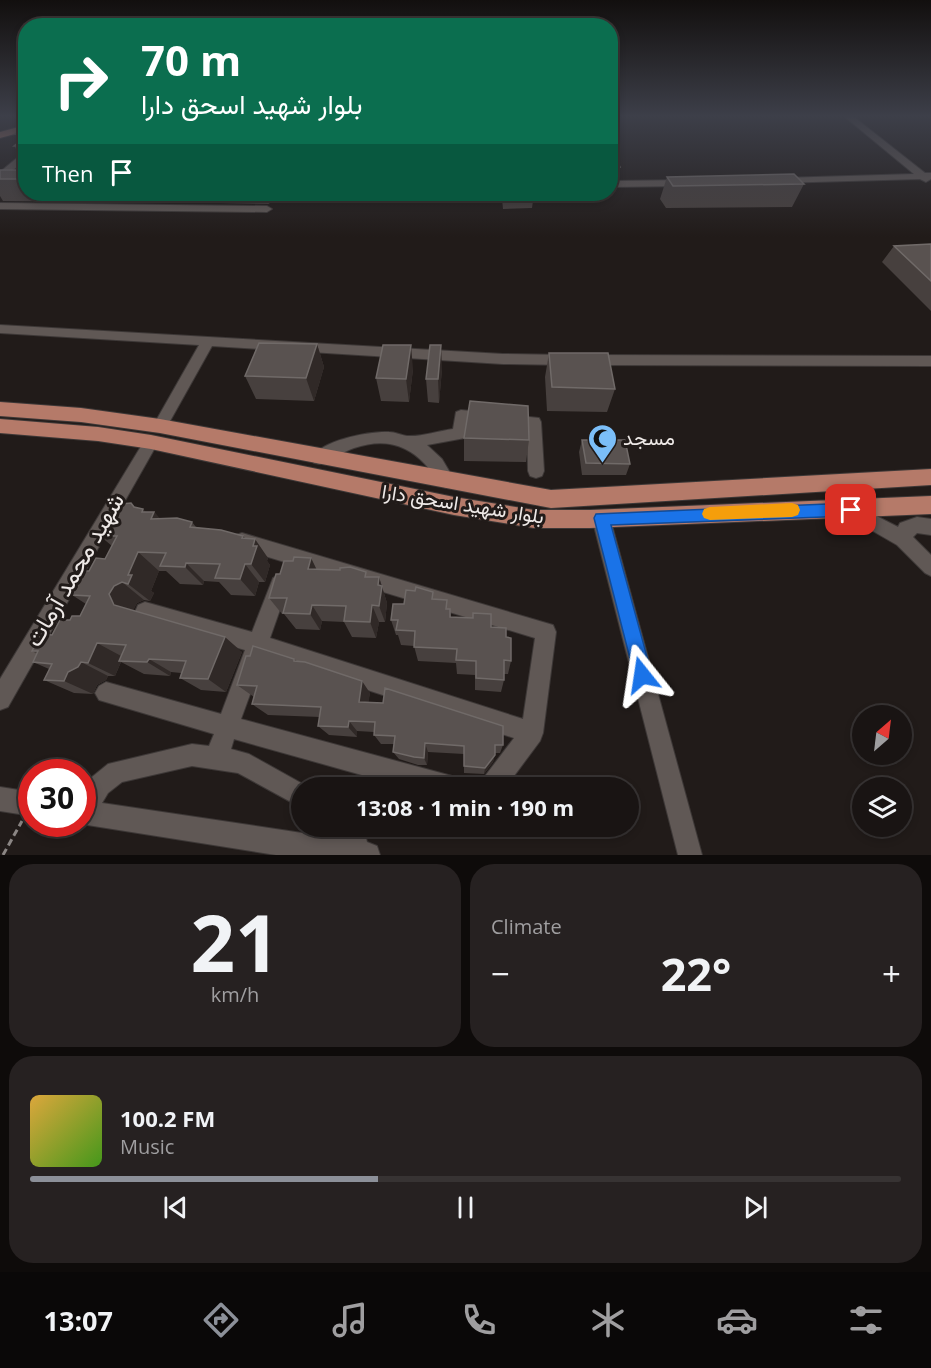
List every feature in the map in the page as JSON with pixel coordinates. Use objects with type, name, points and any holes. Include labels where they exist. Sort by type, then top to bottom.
[{"type":"main road","name":"بلوار شهید اسحق دارا","points":[[0,409],[81,415],[392,493],[534,519],[851,510],[931,505]]},
{"type":"main road","name":"بلوار شهید اسحق دارا","points":[[0,426],[98,434],[155,434],[320,458],[551,499],[931,477]]},
{"type":"main road","points":[[392,493],[398,472]]},
{"type":"street","points":[[900,157],[928,179]]},
{"type":"street","points":[[0,178],[18,162]]},
{"type":"street","points":[[0,178],[17,180]]},
{"type":"street","points":[[769,181],[928,179]]},
{"type":"street","points":[[618,184],[701,182]]},
{"type":"street","points":[[132,207],[137,201]]},
{"type":"street","points":[[0,206],[267,209]]},
{"type":"street","points":[[0,329],[503,359],[738,362],[931,361]]},
{"type":"street","name":"شهید محمد آرمات","points":[[0,699],[207,343]]},
{"type":"street","points":[[320,458],[333,449],[363,438],[379,437],[408,442],[460,434],[461,417],[534,422],[536,471]]},
{"type":"street","points":[[408,442],[433,458],[447,481]]},
{"type":"street","points":[[851,510],[906,542],[931,567]]},
{"type":"street","points":[[601,518],[690,855]]},
{"type":"street","points":[[906,542],[906,529],[931,527]]},
{"type":"street","points":[[906,542],[911,534],[921,531],[931,534]]},
{"type":"street","points":[[226,537],[291,554],[546,632],[532,733],[498,777]]},
{"type":"street","points":[[216,758],[291,554]]},
{"type":"street","points":[[146,612],[258,644],[532,733]]},
{"type":"street","points":[[106,693],[413,777]]},
{"type":"street","points":[[96,791],[116,772],[192,755],[241,762],[291,790]]},
{"type":"street","points":[[0,799],[18,805]]},
{"type":"street","points":[[96,814],[303,847],[363,854],[356,837]]},
{"type":"path","points":[[3,855],[18,828]]},
{"type":"building","points":[[0,170],[18,170],[18,179],[0,179]]},
{"type":"building","points":[[794,174],[804,184],[673,186],[667,177]]},
{"type":"building","points":[[931,244],[931,281],[894,246]]},
{"type":"building","points":[[259,343],[317,344],[306,378],[245,376]]},
{"type":"building","points":[[383,345],[411,345],[406,379],[376,378]]},
{"type":"building","points":[[430,345],[441,345],[438,379],[426,379]]},
{"type":"building","points":[[549,353],[608,353],[615,389],[552,387]]},
{"type":"building","points":[[470,401],[528,406],[529,440],[464,438]]},
{"type":"building","points":[[582,440],[625,440],[630,464],[586,463]]},
{"type":"building","points":[[131,503],[134,507],[143,509],[142,512],[154,512],[151,519],[177,518],[192,522],[190,527],[221,530],[243,536],[242,538],[255,539],[253,546],[257,546],[251,564],[245,564],[240,579],[215,578],[220,564],[186,563],[185,567],[160,566],[166,553],[138,552],[128,575],[132,575],[128,584],[122,582],[114,586],[109,594],[114,605],[225,637],[208,679],[180,678],[186,661],[149,659],[147,662],[119,661],[126,645],[97,643],[88,663],[81,662],[78,667],[68,672],[64,681],[44,680],[52,664],[33,662],[38,651],[32,651],[41,634],[52,635],[60,620],[70,620],[72,616],[80,616],[90,596],[72,595],[77,586],[71,585],[79,571],[89,571],[96,558],[105,559],[117,536],[100,536],[105,528],[99,527],[106,515],[115,516],[121,504]]},
{"type":"building","points":[[294,557],[311,558],[308,569],[340,570],[340,568],[350,567],[366,572],[365,577],[379,577],[378,585],[382,586],[379,606],[372,605],[370,622],[344,621],[346,606],[312,605],[310,614],[283,613],[287,598],[269,598],[276,574],[280,574],[284,561],[293,561]]},
{"type":"building","points":[[416,587],[433,592],[432,599],[447,600],[446,609],[450,609],[450,617],[473,618],[473,613],[491,614],[491,627],[506,628],[506,637],[511,638],[511,661],[504,660],[504,680],[476,678],[476,661],[456,660],[457,649],[414,647],[415,631],[396,630],[398,620],[391,620],[393,604],[404,604],[406,590],[415,591]]},
{"type":"building","points":[[253,646],[362,681],[359,702],[383,703],[385,688],[503,726],[503,745],[495,745],[495,755],[485,768],[464,766],[464,746],[425,743],[424,758],[414,757],[393,752],[395,736],[374,735],[375,722],[349,721],[348,727],[318,726],[321,707],[252,704],[257,686],[237,685],[246,656],[250,656]]},
{"type":"slow traffic","points":[[710,514],[792,510]]},
{"type":"place","name":"مسجد","points":[[602,464]]},
{"type":"route","points":[[642,675],[601,518],[788,510],[851,510]]}]
